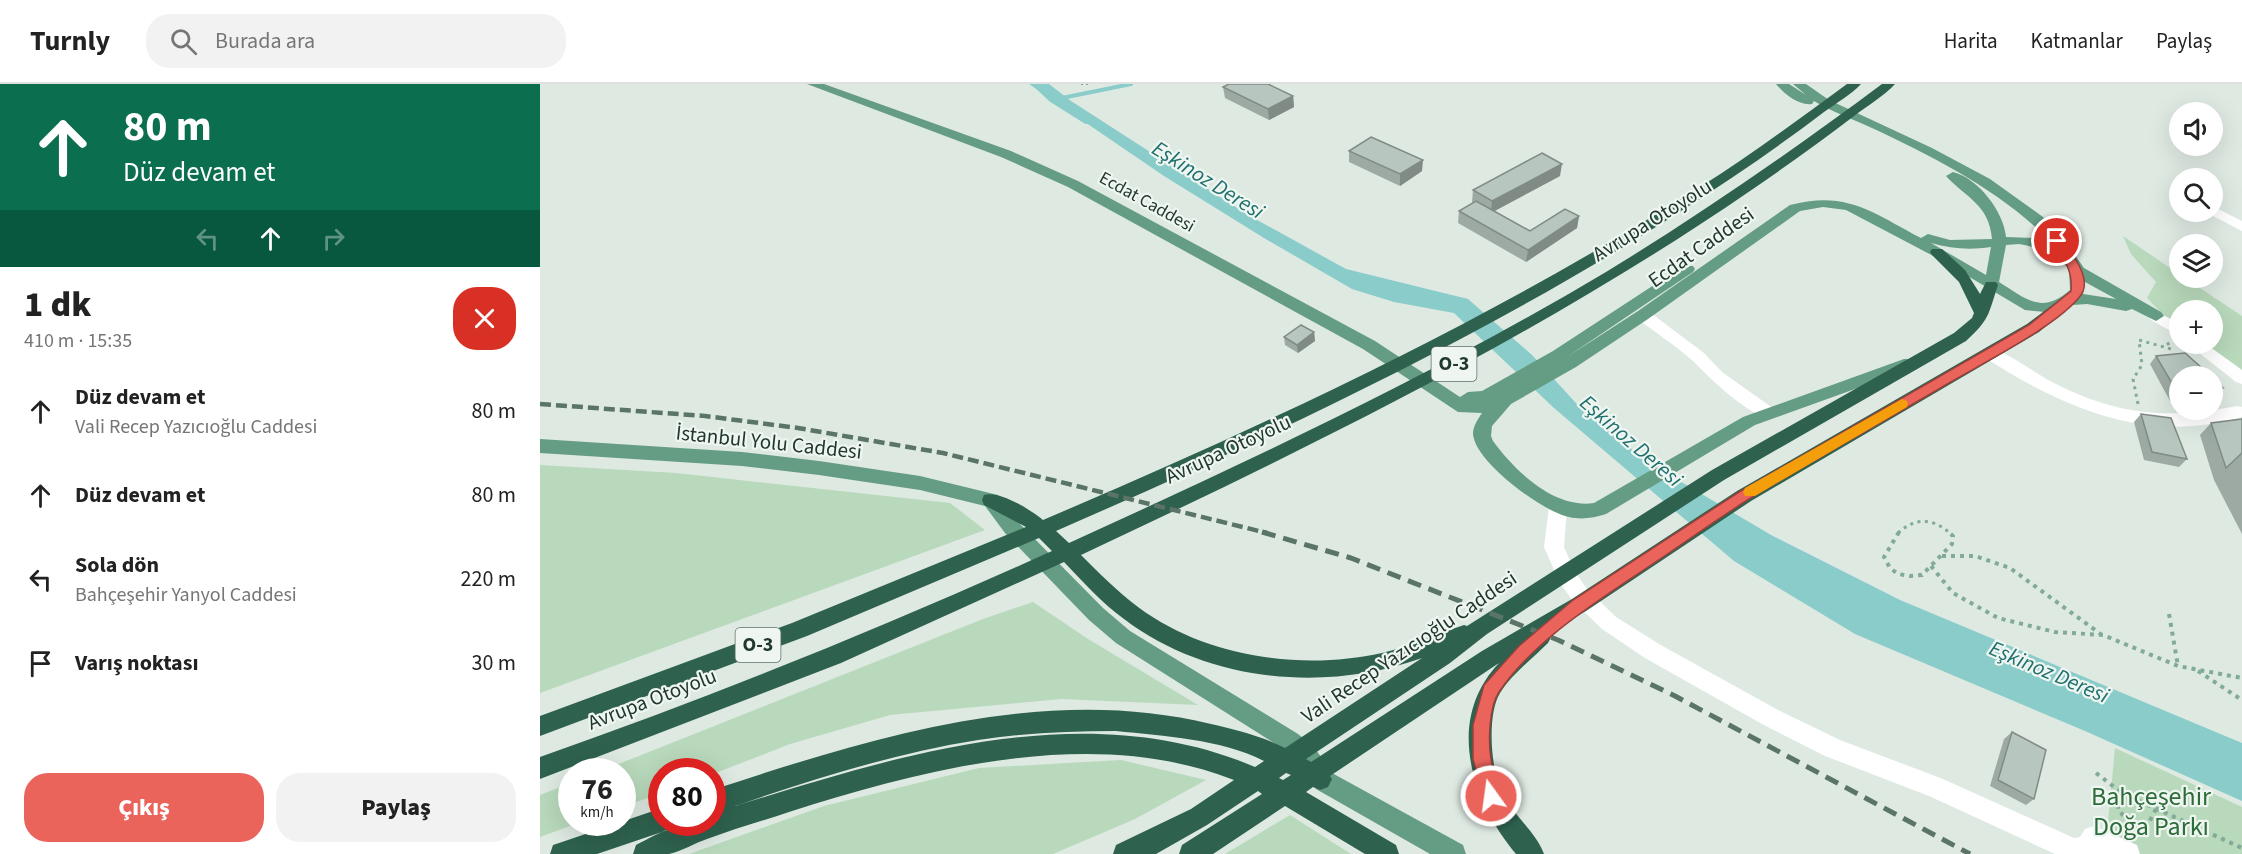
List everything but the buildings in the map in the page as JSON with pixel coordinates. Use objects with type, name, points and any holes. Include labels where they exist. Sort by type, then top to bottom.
[{"type":"highway","name":"Avrupa Otoyolu","points":[[540,726],[835,616],[1172,471],[1347,390],[1532,292],[1682,204],[1854,84]]},
{"type":"highway","name":"Avrupa Otoyolu","points":[[540,768],[875,639],[988,589],[1290,448],[1520,329],[1590,289],[1706,218],[1889,84]]},
{"type":"highway","points":[[1936,252],[1966,279],[1982,315]]},
{"type":"highway","points":[[1982,315],[1991,285]]},
{"type":"highway","points":[[1191,854],[1489,658],[1579,605],[1744,496],[1990,354],[2033,328],[2067,301]]},
{"type":"highway","name":"Vali Recep Yazıcıoğlu Caddesi","points":[[1125,854],[1147,845],[1209,810],[1443,656],[1480,628],[1718,475],[1929,356],[1960,337],[1982,315]]},
{"type":"highway","points":[[991,500],[1030,520],[1133,615],[1168,636],[1215,654],[1258,666],[1340,668],[1382,662],[1480,628]]},
{"type":"highway","points":[[1532,854],[1513,832],[1491,796],[1482,759],[1481,725],[1490,690],[1525,651],[1579,605]]},
{"type":"highway","points":[[726,798],[818,768],[967,732],[1023,724],[1071,721],[1140,721],[1198,730],[1253,745],[1324,781]]},
{"type":"highway","points":[[645,854],[667,842],[705,828],[824,789],[925,761],[1004,748],[1089,744],[1153,748],[1194,756],[1252,776],[1311,807],[1387,854]]},
{"type":"highway","points":[[562,854],[648,825]]},
{"type":"main road","name":"Ecdat Caddesi","points":[[813,84],[1006,154],[1073,184],[1369,345],[1464,408],[1479,408],[1510,393],[1564,359],[1792,201],[1823,194],[1852,200],[1943,244],[1973,247],[1999,241]]},
{"type":"main road","points":[[1782,84],[1790,92],[1954,176],[1972,189],[1992,213],[1999,241],[1991,285],[2030,307],[2055,308],[2077,292],[2076,273],[2057,241],[2033,217],[1995,189],[1926,150],[1822,100],[1799,84]]},
{"type":"main road","name":"Ecdat Caddesi","points":[[1564,359],[1643,315],[1795,208],[1810,204],[1836,203],[1851,207],[1936,252],[1991,285]]},
{"type":"main road","points":[[1999,241],[2017,238],[2039,242],[2063,255],[2076,273],[2156,316]]},
{"type":"main road","points":[[2067,301],[2106,301],[2156,316]]},
{"type":"main road","points":[[1510,393],[1482,427],[1482,438],[1488,449],[1533,492],[1558,507],[1581,513],[1599,509],[1749,421],[1929,356]]},
{"type":"main road","name":"İstanbul Yolu Caddesi","points":[[540,446],[742,459],[819,468],[920,483],[991,500]]},
{"type":"main road","points":[[991,500],[1012,528],[1096,614],[1123,637],[1290,741],[1305,755],[1324,781],[1454,854]]},
{"type":"street","points":[[2223,216],[2242,227]]},
{"type":"street","points":[[1643,315],[1698,357],[1731,387],[1768,413]]},
{"type":"street","points":[[2156,316],[2169,324]]},
{"type":"street","points":[[1990,354],[2049,389],[2111,411],[2160,421],[2237,412]]},
{"type":"street","points":[[2210,354],[2242,378]]},
{"type":"street","points":[[1558,507],[1554,548],[1567,577],[1580,595],[1609,623],[1652,651],[1770,717],[1833,748],[1935,787],[2074,850],[2086,848],[2094,837],[2128,854]]},
{"type":"path","points":[[1081,84],[1088,84]]},
{"type":"path","points":[[2137,416],[2138,399],[2133,379],[2142,365],[2139,340],[2171,349],[2163,333]]},
{"type":"path","points":[[1928,520],[1939,524],[1953,536],[1952,544],[1931,566],[1922,575],[1913,577],[1897,574],[1891,570],[1884,557],[1889,541],[1908,524],[1928,520]]},
{"type":"path","points":[[1942,556],[1975,556],[2010,568],[2103,635],[2178,666],[2242,678]]},
{"type":"path","points":[[1931,566],[1953,593],[1998,618],[2055,632],[2103,635]]},
{"type":"path","points":[[2169,614],[2178,666]]},
{"type":"path","points":[[2196,670],[2242,700]]},
{"type":"path","points":[[2096,772],[2122,793],[2242,848]]},
{"type":"path","points":[[2122,793],[2118,799],[2118,810],[2127,819],[2140,826],[2148,824],[2156,809]]},
{"type":"green space","points":[[2123,236],[2169,267],[2169,288],[2200,288],[2218,300],[2169,300],[2169,321],[2147,298],[2156,282],[2131,254]]},
{"type":"green space","points":[[2223,303],[2242,316],[2242,378],[2210,354],[2223,354]]},
{"type":"green space","points":[[540,465],[676,473],[950,503],[985,530],[540,693]]},
{"type":"green space","points":[[1033,602],[1088,639],[1198,705],[1061,699],[890,715],[790,744],[726,769],[726,758],[648,758],[648,798],[636,802],[636,758],[634,758],[983,619]]},
{"type":"green space","name":"Bahçeşehir Doğa Parkı","points":[[2115,748],[2242,807],[2242,854],[2105,854]]},
{"type":"green space","points":[[1121,760],[1206,780],[1135,819],[1053,854],[689,854],[824,806],[979,768]]},
{"type":"green space","points":[[558,788],[558,830],[540,837],[540,795]]},
{"type":"green space","points":[[1290,815],[1351,854],[1225,854]]},
{"type":"water","points":[[1029,84],[1049,84],[1071,101],[1248,215],[1346,269],[1468,299],[1532,355],[1585,413],[1651,464],[1771,535],[1900,600],[2242,743],[2242,801],[2085,731],[1855,634],[1734,561],[1554,408],[1454,313],[1394,302],[1352,289],[1164,176]]},
{"type":"waterway","name":"Eşkinoz Deresi","points":[[1034,84],[1051,100],[1086,122]]},
{"type":"waterway","points":[[1062,98],[1131,84]]},
{"type":"railway","points":[[540,404],[705,416],[798,428],[943,453],[1267,533]]},
{"type":"railway","points":[[1262,532],[1351,558],[1558,640],[1675,696],[1970,854]]},
{"type":"slow traffic","points":[[1750,492],[1902,404]]},
{"type":"route","points":[[1491,796],[1482,759],[1481,725],[1490,690],[1525,651],[1579,605],[1744,496],[1990,354],[2033,328],[2057,310],[2077,292],[2078,282],[2074,265],[2057,241]]}]
